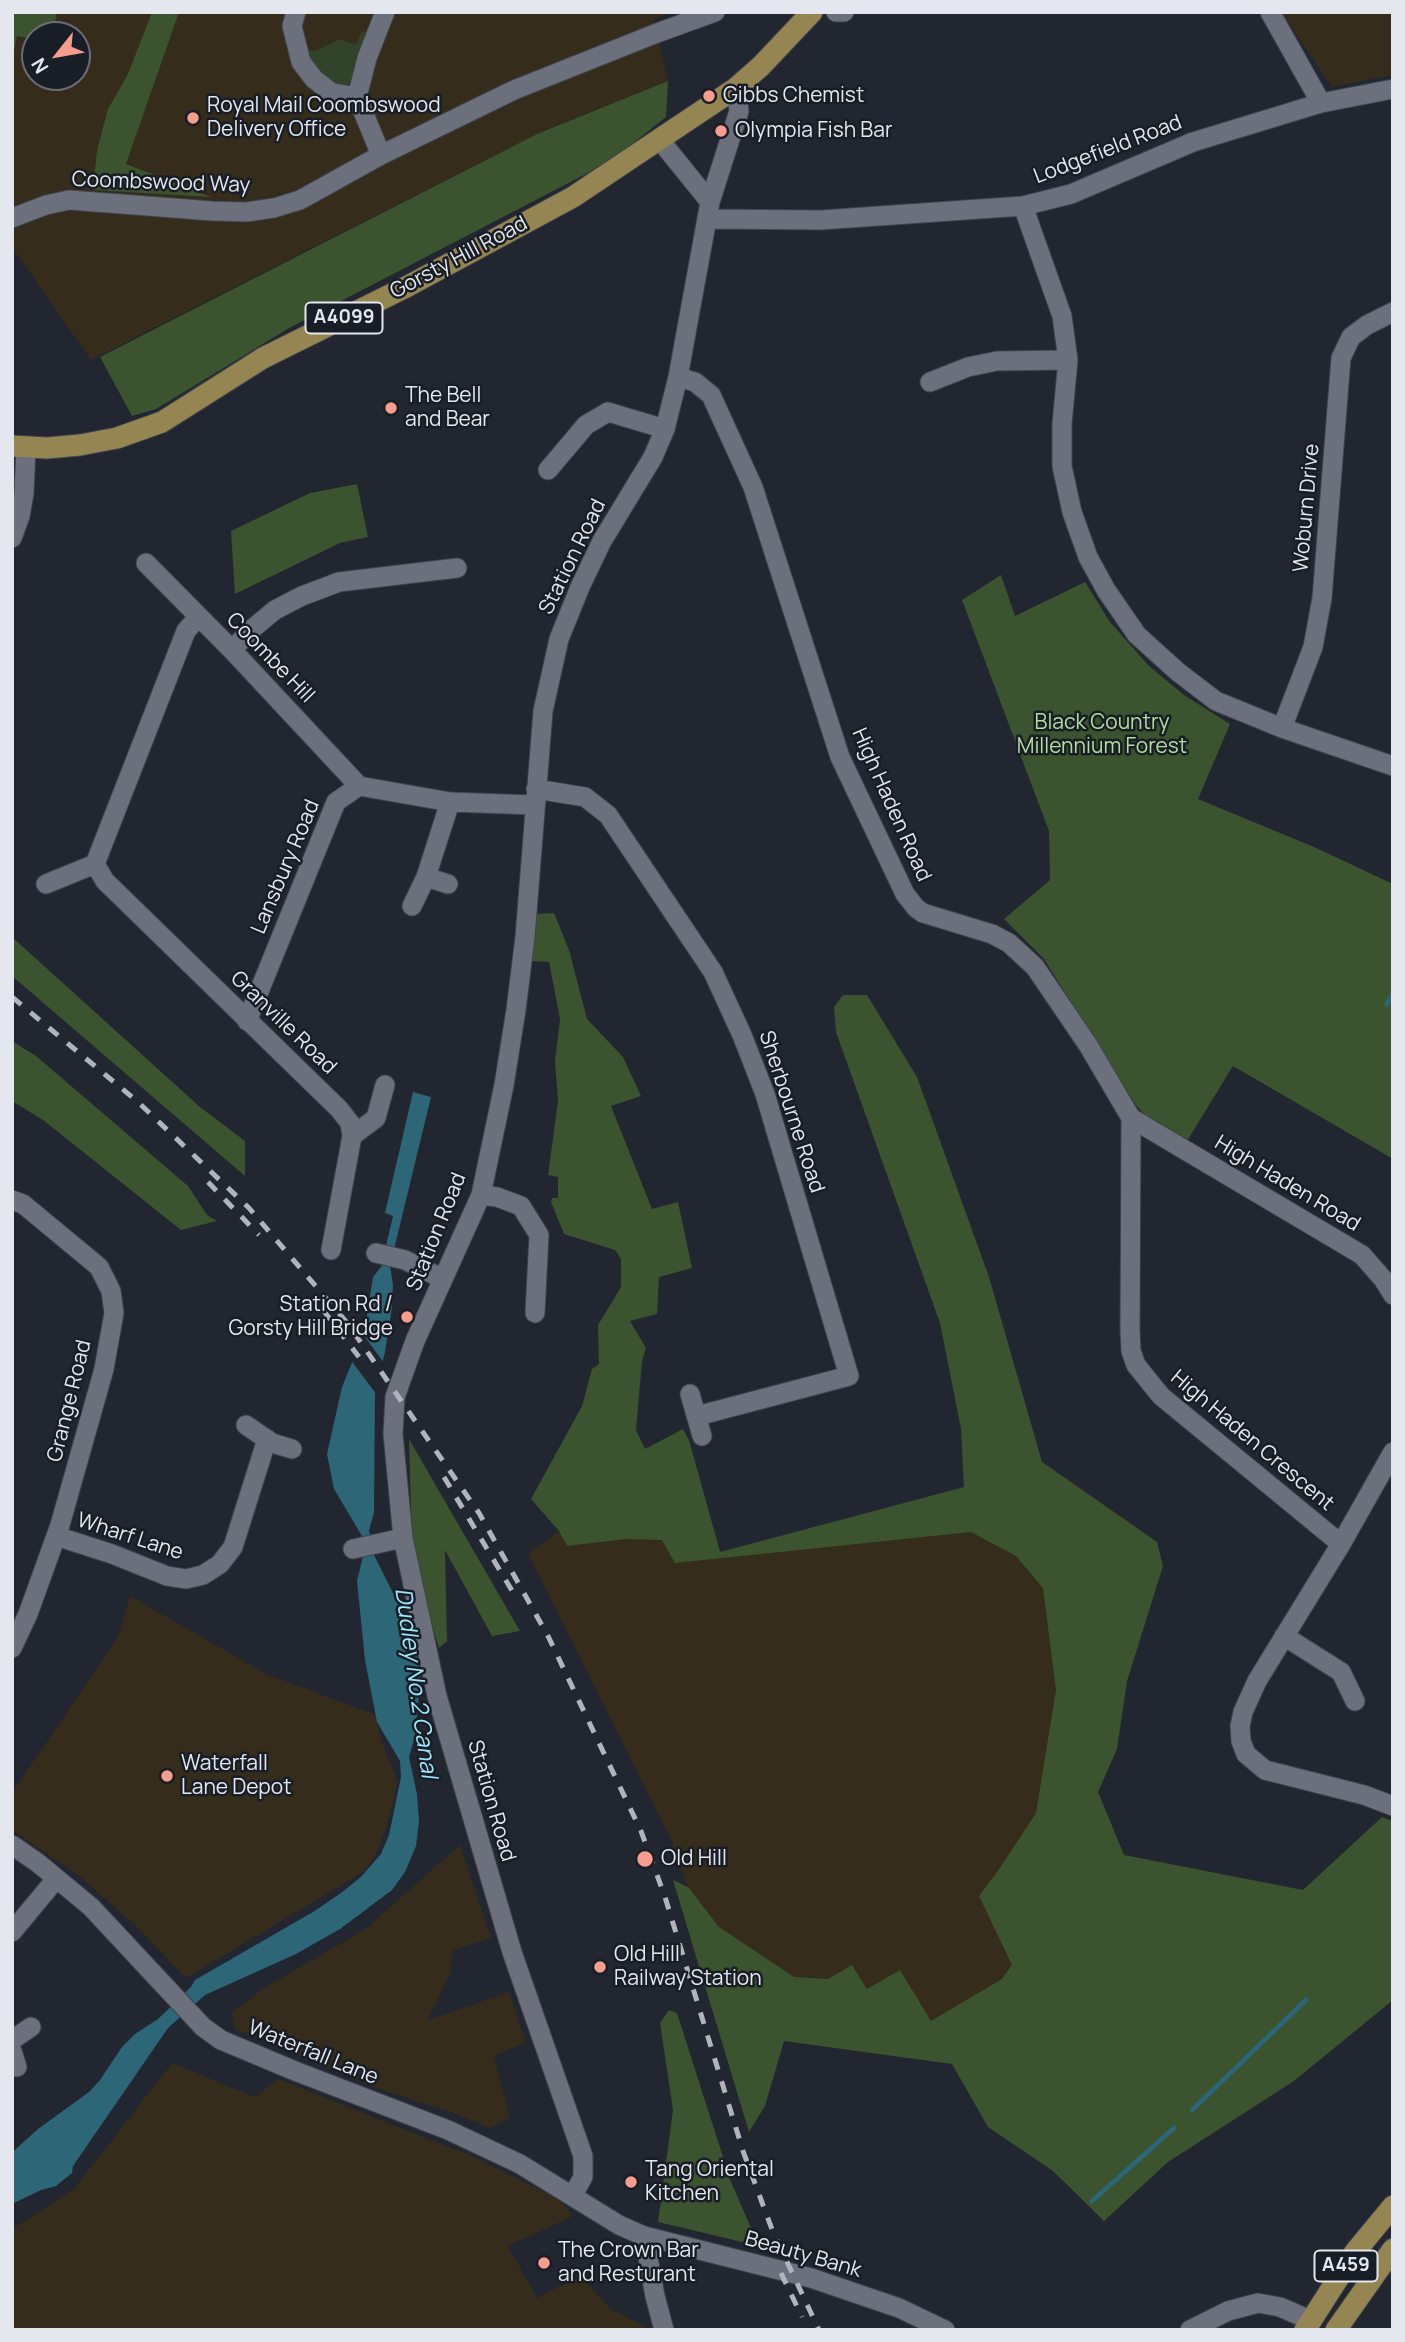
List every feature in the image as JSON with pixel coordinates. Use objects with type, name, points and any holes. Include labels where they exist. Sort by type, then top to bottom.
[{"type":"main road","name":"A4099","points":[[736,88],[761,66],[812,12]]},
{"type":"main road","name":"Gorsty Hill Road","points":[[19,447],[69,446],[103,441],[140,432],[162,422],[263,358],[408,286],[573,197],[736,88]]},
{"type":"main road","name":"A459","points":[[1307,2325],[1355,2252],[1393,2206]]},
{"type":"main road","name":"A459","points":[[1336,2330],[1393,2249]]},
{"type":"street","points":[[296,12],[292,26],[301,62],[314,79],[332,93],[356,97]]},
{"type":"street","points":[[381,155],[356,97],[384,12]]},
{"type":"street","name":"Coombswood Way","points":[[12,218],[46,205],[69,200],[212,211],[246,212],[274,208],[300,200],[381,155],[514,90],[715,12]]},
{"type":"street","points":[[836,12],[844,12]]},
{"type":"street","points":[[1270,12],[1321,103]]},
{"type":"street","name":"Station Road","points":[[573,2195],[583,2177],[583,2156],[512,1952],[459,1774],[395,1540],[393,1434],[396,1397],[415,1341],[481,1195],[505,1085],[525,937],[543,711],[559,639],[602,541],[653,457],[665,429],[678,377],[709,211],[739,111],[736,88]]},
{"type":"street","name":"Lodgefield Road","points":[[709,211],[821,220],[1023,206],[1071,194],[1193,142],[1321,103],[1393,89]]},
{"type":"street","points":[[659,139],[709,211]]},
{"type":"street","points":[[1023,206],[1062,316],[1068,360],[1062,424],[1062,466],[1072,512],[1088,557],[1106,590],[1137,635],[1178,672],[1216,701],[1282,728],[1393,766]]},
{"type":"street","name":"Woburn Drive","points":[[1282,728],[1313,647],[1322,598],[1341,358],[1351,337],[1367,325],[1393,312]]},
{"type":"street","points":[[930,382],[968,367],[997,361],[1068,360]]},
{"type":"street","name":"High Haden Road","points":[[678,377],[695,382],[711,395],[753,487],[841,757],[905,894],[923,913],[992,934],[1009,943],[1035,967],[1088,1045],[1131,1118],[1362,1255],[1384,1279],[1393,1295]]},
{"type":"street","points":[[548,470],[586,425],[608,412],[665,429]]},
{"type":"street","points":[[12,538],[24,493],[19,447]]},
{"type":"street","name":"Coombe Hill","points":[[145,563],[232,650],[359,786]]},
{"type":"street","points":[[232,650],[275,610],[339,582],[457,568]]},
{"type":"street","points":[[46,884],[95,864],[186,631],[198,617]]},
{"type":"street","points":[[359,786],[450,802],[535,797]]},
{"type":"street","name":"Lansbury Road","points":[[247,1021],[336,802],[359,786]]},
{"type":"street","name":"Sherbourne Road","points":[[535,797],[585,797],[608,815],[713,972],[765,1094],[849,1376],[697,1416]]},
{"type":"street","points":[[412,906],[426,877],[450,802]]},
{"type":"street","name":"Granville Road","points":[[95,864],[105,881],[339,1109],[350,1123],[352,1136]]},
{"type":"street","points":[[426,877],[448,884]]},
{"type":"street","points":[[331,1250],[352,1136],[376,1118],[385,1085]]},
{"type":"street","name":"High Haden Crescent","points":[[1131,1118],[1130,1330],[1131,1351],[1136,1365],[1161,1395],[1341,1545]]},
{"type":"street","points":[[481,1195],[497,1197],[522,1206],[539,1235],[535,1313]]},
{"type":"street","name":"Grange Road","points":[[12,1200],[23,1204],[99,1267],[111,1291],[114,1313],[104,1369],[85,1441],[56,1536],[28,1614],[12,1648]]},
{"type":"street","points":[[376,1253],[405,1260],[443,1279]]},
{"type":"street","points":[[690,1394],[702,1436]]},
{"type":"street","points":[[246,1425],[267,1439],[292,1449]]},
{"type":"street","name":"Wharf Lane","points":[[56,1536],[167,1576],[186,1579],[203,1575],[220,1564],[233,1547],[267,1439]]},
{"type":"street","points":[[1393,1452],[1341,1545],[1257,1681],[1243,1712],[1241,1741],[1246,1754],[1265,1770],[1364,1795],[1393,1806]]},
{"type":"street","points":[[353,1549],[395,1540]]},
{"type":"street","points":[[1284,1636],[1341,1672],[1355,1701]]},
{"type":"street","name":"Waterfall Lane","points":[[12,1845],[91,1907],[203,2027],[233,2045],[448,2130],[520,2164],[619,2225],[644,2236]]},
{"type":"street","points":[[12,1932],[56,1879]]},
{"type":"street","points":[[12,2040],[31,2027]]},
{"type":"street","points":[[644,2236],[664,2330]]},
{"type":"street","name":"Beauty Bank","points":[[644,2236],[811,2278],[899,2308],[945,2330]]},
{"type":"street","points":[[1190,2330],[1228,2311],[1258,2303],[1280,2306],[1307,2325]]},
{"type":"shaded area","points":[[12,12],[673,12],[653,20],[668,81],[537,134],[91,360],[12,247]]},
{"type":"shaded area","points":[[1281,12],[1393,12],[1393,75],[1332,87]]},
{"type":"shaded area","points":[[1065,1477],[1157,1542],[1163,1566],[1127,1681],[1117,1749],[1098,1792],[1124,1855],[952,2064],[784,2041],[688,1887],[670,1838],[528,1554],[559,1531],[709,1515],[721,1552],[964,1488]]},
{"type":"shaded area","points":[[130,1596],[266,1674],[376,1715],[381,1740],[398,1782],[386,1829],[365,1871],[186,1978],[136,1926],[77,1874],[12,1830],[12,1793],[118,1637]]},
{"type":"shaded area","points":[[460,1845],[491,1938],[452,1951],[451,1971],[428,2020],[509,1992],[526,2043],[494,2056],[510,2118],[490,2128],[451,2112],[373,2087],[234,2029],[232,2012],[264,1988],[364,1930]]},
{"type":"shaded area","points":[[172,2063],[255,2097],[278,2079],[474,2157],[560,2200],[573,2216],[508,2246],[537,2298],[580,2276],[612,2310],[647,2327],[648,2330],[12,2330],[12,2229],[74,2189]]},
{"type":"green space","points":[[12,12],[57,12],[55,21],[21,21],[21,37],[17,36],[12,61]]},
{"type":"green space","points":[[152,12],[179,12],[126,164],[211,197],[93,190],[97,150],[108,109],[128,74]]},
{"type":"green space","points":[[362,31],[367,33],[351,83],[341,87],[320,74],[304,44],[309,50],[315,51],[340,39],[356,45]]},
{"type":"green space","points":[[668,81],[666,117],[611,161],[291,327],[156,409],[132,416],[100,357],[537,134]]},
{"type":"green space","points":[[357,484],[368,537],[340,543],[235,594],[231,531],[310,493]]},
{"type":"green space","name":"Black Country Millennium Forest","points":[[1001,575],[1015,616],[1085,582],[1110,622],[1149,666],[1184,695],[1230,724],[1198,799],[1314,847],[1393,884],[1393,1159],[1233,1066],[1187,1141],[1148,1119],[1136,1105],[1044,959],[1004,919],[1050,880],[1049,831],[962,600]]},
{"type":"green space","points":[[554,913],[569,950],[587,1019],[623,1057],[641,1096],[611,1106],[652,1209],[678,1202],[692,1268],[659,1277],[657,1314],[630,1321],[646,1348],[642,1361],[636,1430],[645,1449],[683,1429],[689,1440],[720,1552],[964,1487],[961,1429],[940,1323],[836,1032],[834,1007],[843,995],[867,995],[917,1077],[989,1277],[1042,1462],[1157,1542],[1163,1566],[1127,1681],[1117,1749],[1098,1792],[1124,1855],[1303,1890],[1382,1817],[1393,1821],[1393,2000],[1294,2081],[1168,2162],[1104,2221],[1053,2171],[988,2127],[952,2064],[784,2041],[765,2106],[749,2132],[673,1880],[688,1887],[719,1927],[794,1977],[828,1979],[852,1965],[867,1989],[900,1970],[931,2021],[1002,1979],[1012,1965],[979,1896],[1036,1813],[1056,1690],[1043,1588],[1016,1556],[971,1532],[675,1563],[662,1540],[626,1539],[567,1546],[559,1531],[531,1499],[582,1406],[592,1369],[599,1364],[598,1325],[621,1287],[621,1259],[615,1250],[564,1234],[551,1202],[552,1198],[558,1198],[558,1177],[548,1175],[558,1101],[555,1061],[560,1019],[549,962],[530,961],[533,914]]},
{"type":"green space","points":[[12,937],[200,1107],[245,1141],[245,1176],[12,976]]},
{"type":"green space","points":[[12,1041],[36,1056],[188,1186],[207,1215],[217,1221],[181,1230],[43,1120],[12,1101]]},
{"type":"green space","points":[[409,1439],[520,1631],[492,1636],[445,1550],[447,1641],[439,1648],[418,1580],[412,1550]]},
{"type":"green space","points":[[669,2010],[677,2013],[731,2182],[759,2246],[658,2222],[673,2110],[660,2023]]},
{"type":"water","name":"Dudley No.2 Canal","points":[[413,1092],[431,1097],[390,1266],[392,1307],[375,1392],[374,1513],[369,1530],[372,1551],[397,1601],[413,1642],[421,1673],[415,1736],[409,1757],[417,1794],[419,1822],[416,1846],[405,1872],[392,1890],[340,1929],[296,1954],[205,1995],[168,2028],[73,2166],[72,2173],[56,2186],[12,2204],[12,2153],[18,2147],[89,2092],[122,2047],[135,2034],[158,2019],[195,1980],[313,1912],[361,1877],[381,1854],[389,1835],[401,1777],[400,1761],[377,1722],[365,1660],[357,1581],[363,1556],[362,1536],[334,1489],[327,1454],[342,1387],[364,1333],[373,1277],[381,1267],[393,1216],[385,1213]]},
{"type":"pier","points":[[360,1330],[386,1366],[379,1392],[380,1399],[350,1359]]},
{"type":"waterway","points":[[1387,1004],[1393,993]]},
{"type":"waterway","points":[[1192,2110],[1306,2000]]},
{"type":"waterway","points":[[1092,2201],[1174,2128]]},
{"type":"railway","points":[[12,997],[138,1102],[249,1208],[348,1324],[479,1513],[548,1636],[641,1831],[665,1897],[743,2151],[773,2232],[819,2330]]},
{"type":"railway","points":[[208,1182],[259,1235]]},
{"type":"railway","points":[[323,1310],[359,1357]]},
{"type":"railway","points":[[444,1477],[514,1594]]},
{"type":"railway","points":[[781,2273],[802,2317]]},
{"type":"place","name":"Gibbs Chemist","points":[[709,96]]},
{"type":"place","name":"Royal Mail Coombswood Delivery Office","points":[[193,118]]},
{"type":"place","name":"Olympia Fish Bar","points":[[721,131]]},
{"type":"place","name":"The Bell and Bear","points":[[391,408]]},
{"type":"place","name":"Station Rd / Gorsty Hill Bridge","points":[[407,1317]]},
{"type":"place","name":"Waterfall Lane Depot","points":[[167,1776]]},
{"type":"place","name":"Old Hill","points":[[645,1859]]},
{"type":"place","name":"Old Hill Railway Station","points":[[600,1967]]},
{"type":"place","name":"Tang Oriental Kitchen","points":[[631,2182]]},
{"type":"place","name":"The Crown Bar and Resturant","points":[[544,2263]]}]
